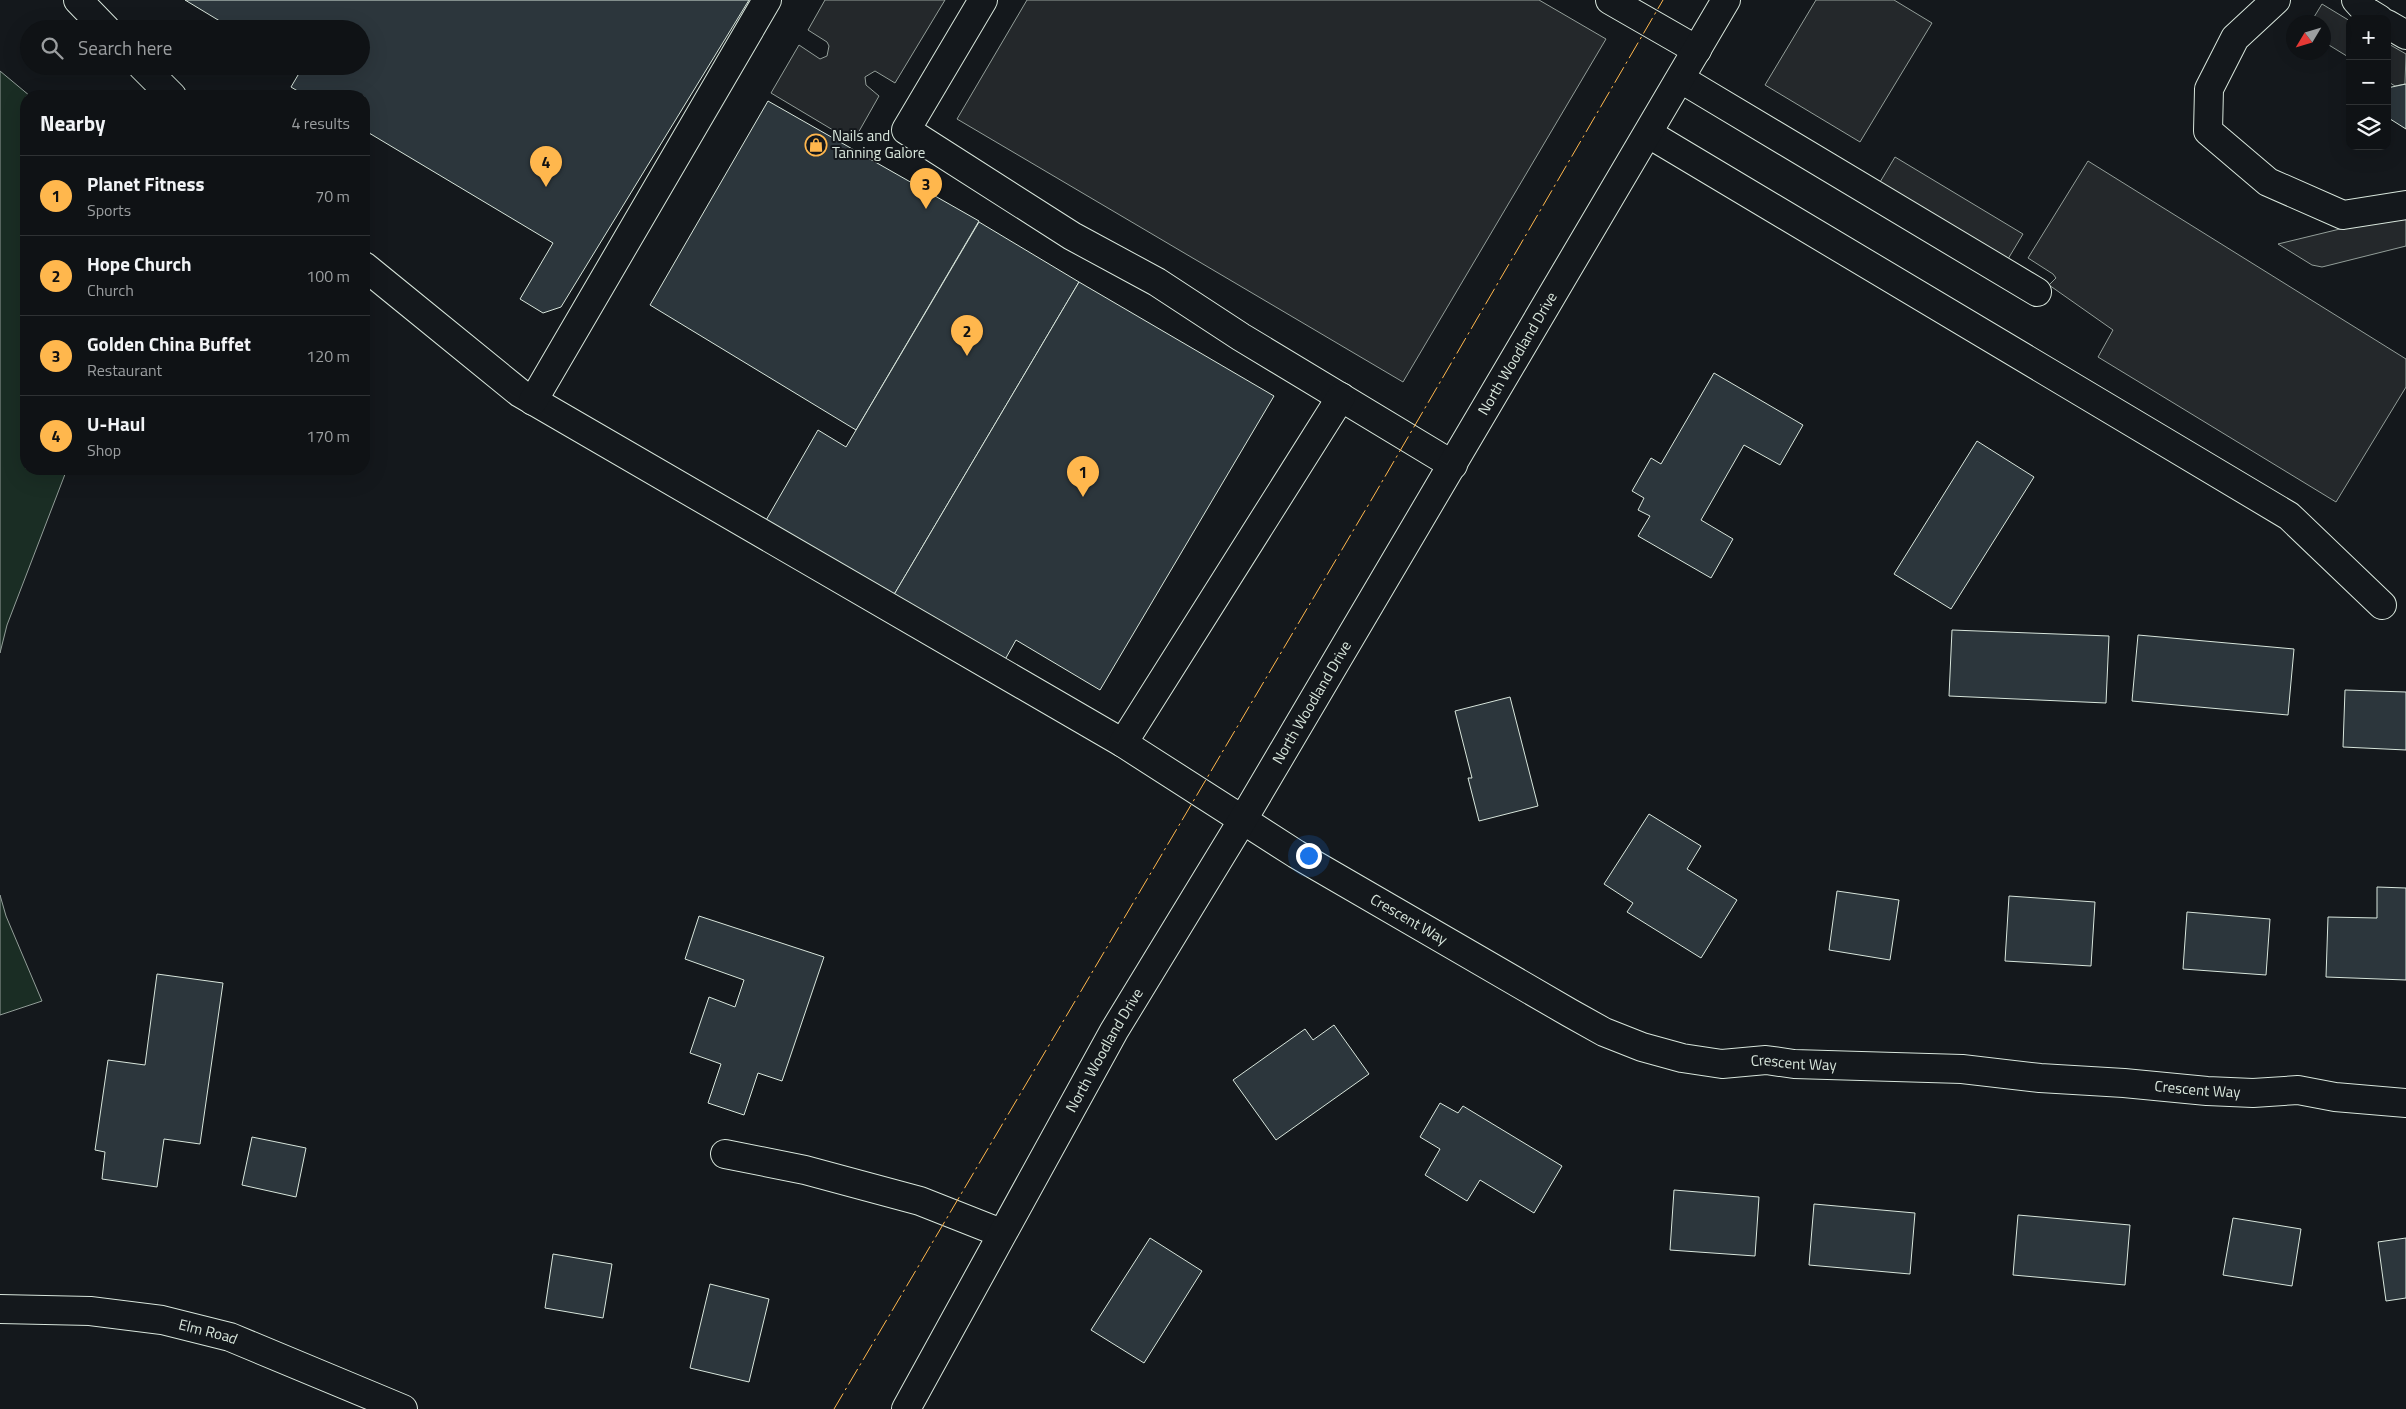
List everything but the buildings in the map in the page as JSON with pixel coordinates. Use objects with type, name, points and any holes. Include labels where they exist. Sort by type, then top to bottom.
[{"type":"street","points":[[78,0],[97,20]]},
{"type":"street","points":[[533,401],[767,0]]},
{"type":"street","points":[[983,0],[906,130],[1072,236],[1157,282],[1341,397],[1453,464]]},
{"type":"street","points":[[1610,0],[1697,50]]},
{"type":"street","name":"North Woodland Drive","points":[[906,1409],[1114,1030],[1242,821],[1649,134],[1726,0]]},
{"type":"street","points":[[2276,0],[2235,38],[2209,89],[2208,131],[2268,182],[2342,215],[2406,205]]},
{"type":"street","points":[[2356,0],[2372,15]]},
{"type":"street","points":[[2391,26],[2406,35]]},
{"type":"street","points":[[151,75],[166,90]]},
{"type":"street","points":[[1681,79],[2037,292]]},
{"type":"street","points":[[1649,134],[2289,516],[2382,605]]},
{"type":"street","name":"Crescent Way","points":[[370,271],[520,393],[1123,743],[1296,854],[1604,1032],[1642,1047],[1682,1058],[1722,1064],[1766,1060],[1794,1064],[1962,1069],[2040,1078],[2124,1083],[2216,1092],[2253,1093],[2298,1090],[2335,1097],[2406,1103]]},
{"type":"street","points":[[1123,743],[1341,397]]},
{"type":"street","points":[[725,1154],[805,1170],[920,1201],[1001,1233]]},
{"type":"street","name":"Elm Road","points":[[0,1309],[90,1311],[162,1320],[220,1334],[403,1409]]},
{"type":"green space","points":[[0,71],[23,90],[20,90],[20,475],[65,475],[7,625],[0,653]]},
{"type":"green space","points":[[0,895],[6,916],[42,1001],[0,1015]]},
{"type":"shaded area","points":[[825,0],[945,0],[895,83],[875,71],[865,77],[866,85],[879,96],[853,142],[771,93],[799,45],[820,59],[827,56],[829,46],[827,42],[808,30]]},
{"type":"shaded area","points":[[1027,0],[1539,0],[1606,39],[1403,382],[957,119]]},
{"type":"shaded area","points":[[1816,0],[1894,0],[1932,23],[1860,142],[1765,85]]},
{"type":"shaded area","points":[[2322,4],[2346,19],[2346,56],[2331,46],[2331,15],[2315,15]]},
{"type":"shaded area","points":[[2391,45],[2406,54],[2405,84],[2395,86],[2391,84]]},
{"type":"shaded area","points":[[1895,157],[2023,234],[2008,259],[1880,182]]},
{"type":"shaded area","points":[[2088,161],[2406,359],[2406,387],[2336,502],[2098,357],[2113,330],[2049,285],[2056,278],[2053,274],[2028,258]]},
{"type":"shaded area","points":[[2406,213],[2406,246],[2322,267],[2312,265],[2278,244]]},
{"type":"power","points":[[834,1409],[1376,492],[1663,0]]},
{"type":"place","name":"Nails and Tanning Galore","points":[[816,145]]},
{"type":"place","name":"U-Haul","points":[[546,187]]},
{"type":"place","name":"Golden China Buffet","points":[[926,209]]},
{"type":"place","name":"Hope Church","points":[[967,356]]},
{"type":"place","name":"Planet Fitness","points":[[1083,497]]}]
